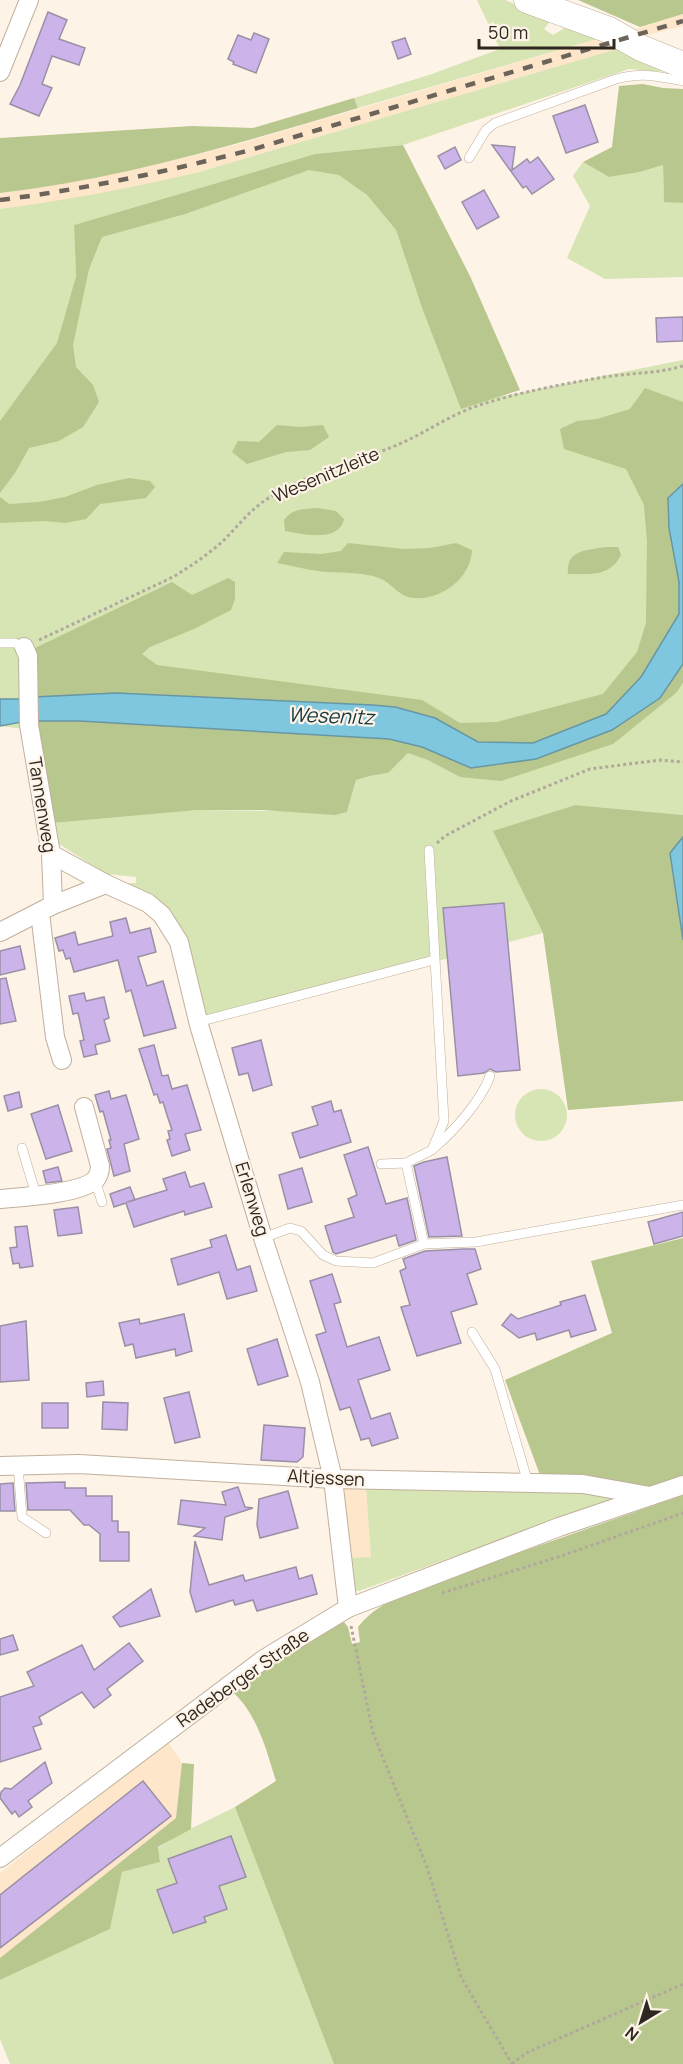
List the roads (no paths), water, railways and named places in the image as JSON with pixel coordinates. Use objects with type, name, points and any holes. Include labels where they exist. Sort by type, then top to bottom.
[{"type":"main road","points":[[534,1],[592,23],[641,48],[683,65]]},
{"type":"street","points":[[0,72],[6,39],[29,0]]},
{"type":"street","name":"Tannenweg","points":[[24,647],[28,656],[29,725],[51,854],[47,909],[55,1037],[62,1060]]},
{"type":"street","name":"Erlenweg","points":[[51,854],[106,884],[148,903],[162,915],[179,942],[198,1022],[263,1238],[310,1382],[333,1479],[348,1608]]},
{"type":"street","points":[[0,932],[106,884]]},
{"type":"street","points":[[0,1199],[79,1188],[95,1180],[100,1166],[84,1107]]},
{"type":"street","name":"Altjessen","points":[[9,1466],[89,1464],[333,1479],[583,1484],[652,1496]]},
{"type":"street","name":"Radeberger Straße","points":[[0,1858],[264,1659],[348,1608],[559,1527],[683,1485]]},
{"type":"lane","points":[[468,158],[486,130],[495,123],[616,79],[647,74],[683,81]]},
{"type":"lane","points":[[0,643],[15,643],[24,647]]},
{"type":"lane","points":[[429,850],[444,1121],[432,1149]]},
{"type":"lane","points":[[198,1022],[434,960]]},
{"type":"lane","points":[[381,1164],[406,1164],[432,1149],[449,1135],[487,1086],[490,1076]]},
{"type":"lane","points":[[22,1148],[36,1195]]},
{"type":"lane","points":[[406,1164],[424,1244]]},
{"type":"lane","points":[[95,1180],[102,1202]]},
{"type":"lane","points":[[263,1238],[290,1228],[301,1232],[323,1255],[336,1260],[373,1263],[424,1244],[476,1242],[683,1205]]},
{"type":"lane","points":[[472,1332],[495,1368],[528,1484]]},
{"type":"lane","points":[[9,1466],[22,1517],[46,1533]]},
{"type":"water","name":"Wesenitz","points":[[683,484],[683,664],[660,698],[612,730],[536,759],[471,768],[422,747],[389,739],[80,721],[35,721],[34,697],[116,693],[395,707],[435,718],[478,742],[533,743],[606,714],[641,677],[679,614],[679,582],[669,528],[668,498]]},
{"type":"water","points":[[0,699],[21,699],[22,722],[0,726]]},
{"type":"water","points":[[683,837],[683,940],[670,853]]},
{"type":"railway","points":[[0,200],[128,179],[254,149],[683,21]]}]
